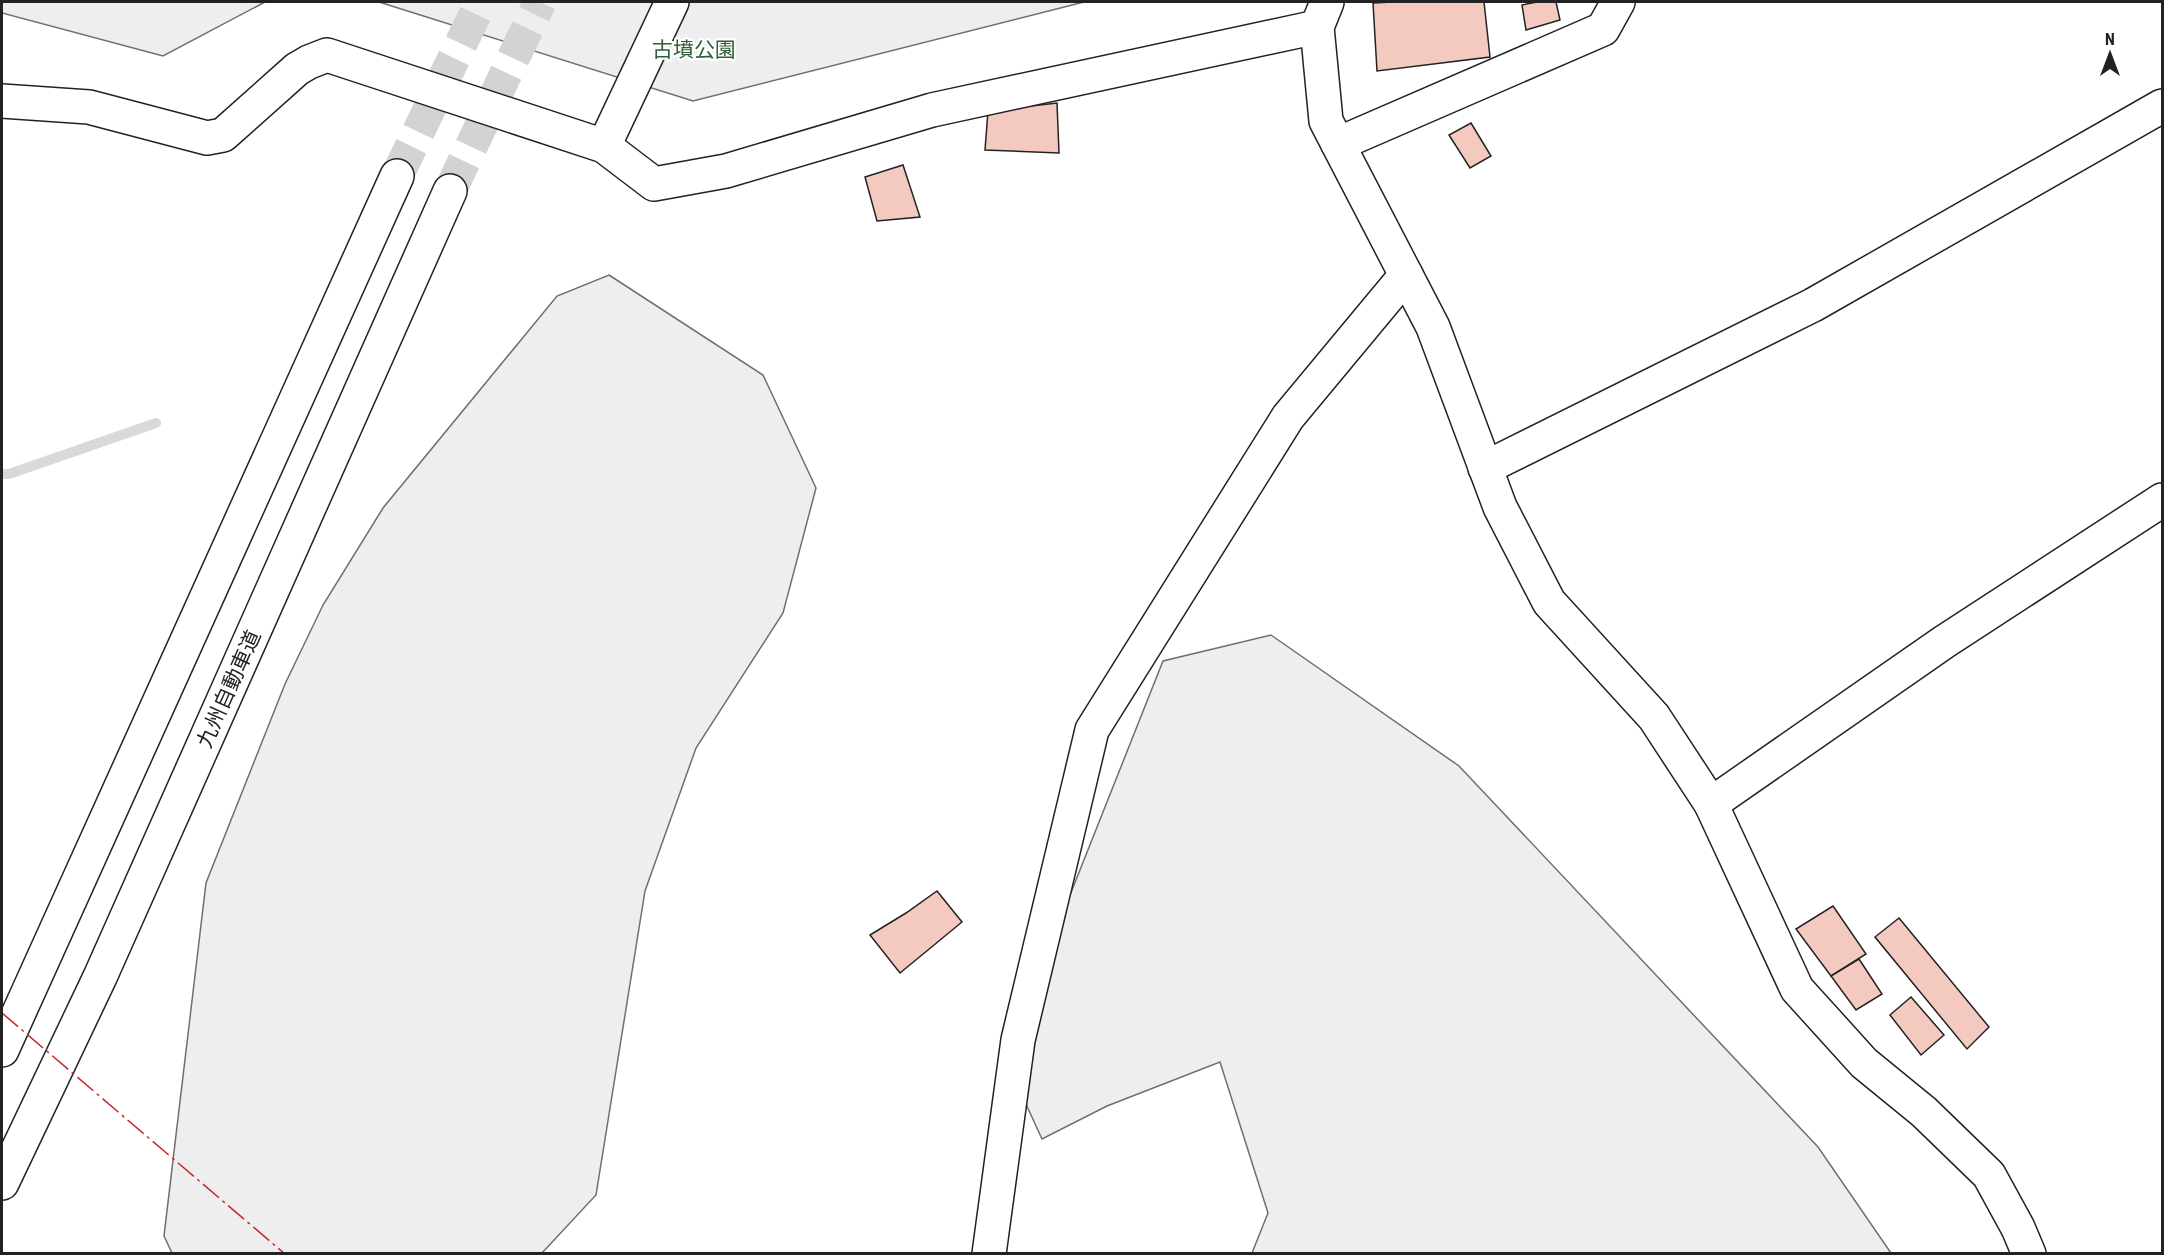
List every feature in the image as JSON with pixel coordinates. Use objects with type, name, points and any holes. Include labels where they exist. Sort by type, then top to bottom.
[{"type":"main road","points":[[604,146],[672,2]]},
{"type":"main road","points":[[1338,144],[1603,29],[1618,2]]},
{"type":"main road","points":[[2,101],[89,107],[207,138],[223,135],[297,69],[327,55],[604,146],[654,184],[726,171],[932,110],[1322,14],[1326,121],[1433,327],[1500,507],[1549,602],[1654,717],[1711,804],[1797,989],[1864,1063],[1924,1112],[1989,1176],[2018,1228],[2029,1254]]},
{"type":"main road","points":[[1485,468],[1813,305],[2163,106]]},
{"type":"main road","points":[[2,1050],[397,176]]},
{"type":"main road","name":"九州自動車道","points":[[2,1183],[105,966],[450,192]]},
{"type":"main road","points":[[989,1254],[1018,1040],[1092,730],[1288,417],[1406,275]]},
{"type":"main road","points":[[1711,804],[1944,642],[2163,500]]},
{"type":"green space","points":[[2,2],[265,2],[163,56],[2,13]]},
{"type":"green space","name":"古墳公園","points":[[379,2],[1084,2],[693,101]]},
{"type":"green space","points":[[609,275],[763,375],[816,488],[783,613],[696,748],[645,891],[596,1195],[542,1253],[172,1253],[164,1236],[206,883],[285,684],[323,605],[383,508],[557,296]]},
{"type":"green space","points":[[1271,635],[1459,766],[1818,1147],[1891,1253],[1252,1253],[1268,1213],[1220,1062],[1107,1106],[1042,1139],[1009,1067],[1045,958],[1163,661]]},
{"type":"building","points":[[1484,2],[1490,57],[1377,71],[1373,3]]},
{"type":"building","points":[[1556,2],[1560,20],[1526,30],[1522,5]]},
{"type":"building","points":[[1057,103],[1059,153],[985,150],[988,111]]},
{"type":"building","points":[[1471,123],[1491,156],[1470,168],[1449,135]]},
{"type":"building","points":[[903,165],[920,217],[877,221],[865,177]]},
{"type":"building","points":[[937,891],[962,922],[900,973],[870,935]]},
{"type":"building","points":[[1833,906],[1866,954],[1831,976],[1796,929]]},
{"type":"building","points":[[1899,918],[1989,1027],[1967,1049],[1875,937]]},
{"type":"building","points":[[1859,959],[1882,994],[1856,1010],[1831,976]]},
{"type":"building","points":[[1911,997],[1944,1035],[1921,1055],[1890,1015]]},
{"type":"waterway","points":[[2,474],[9,474],[156,423]]},
{"type":"tunnel","points":[[397,176],[481,2]]},
{"type":"tunnel","points":[[450,191],[540,2]]},
{"type":"power","points":[[2,1013],[285,1254]]}]
